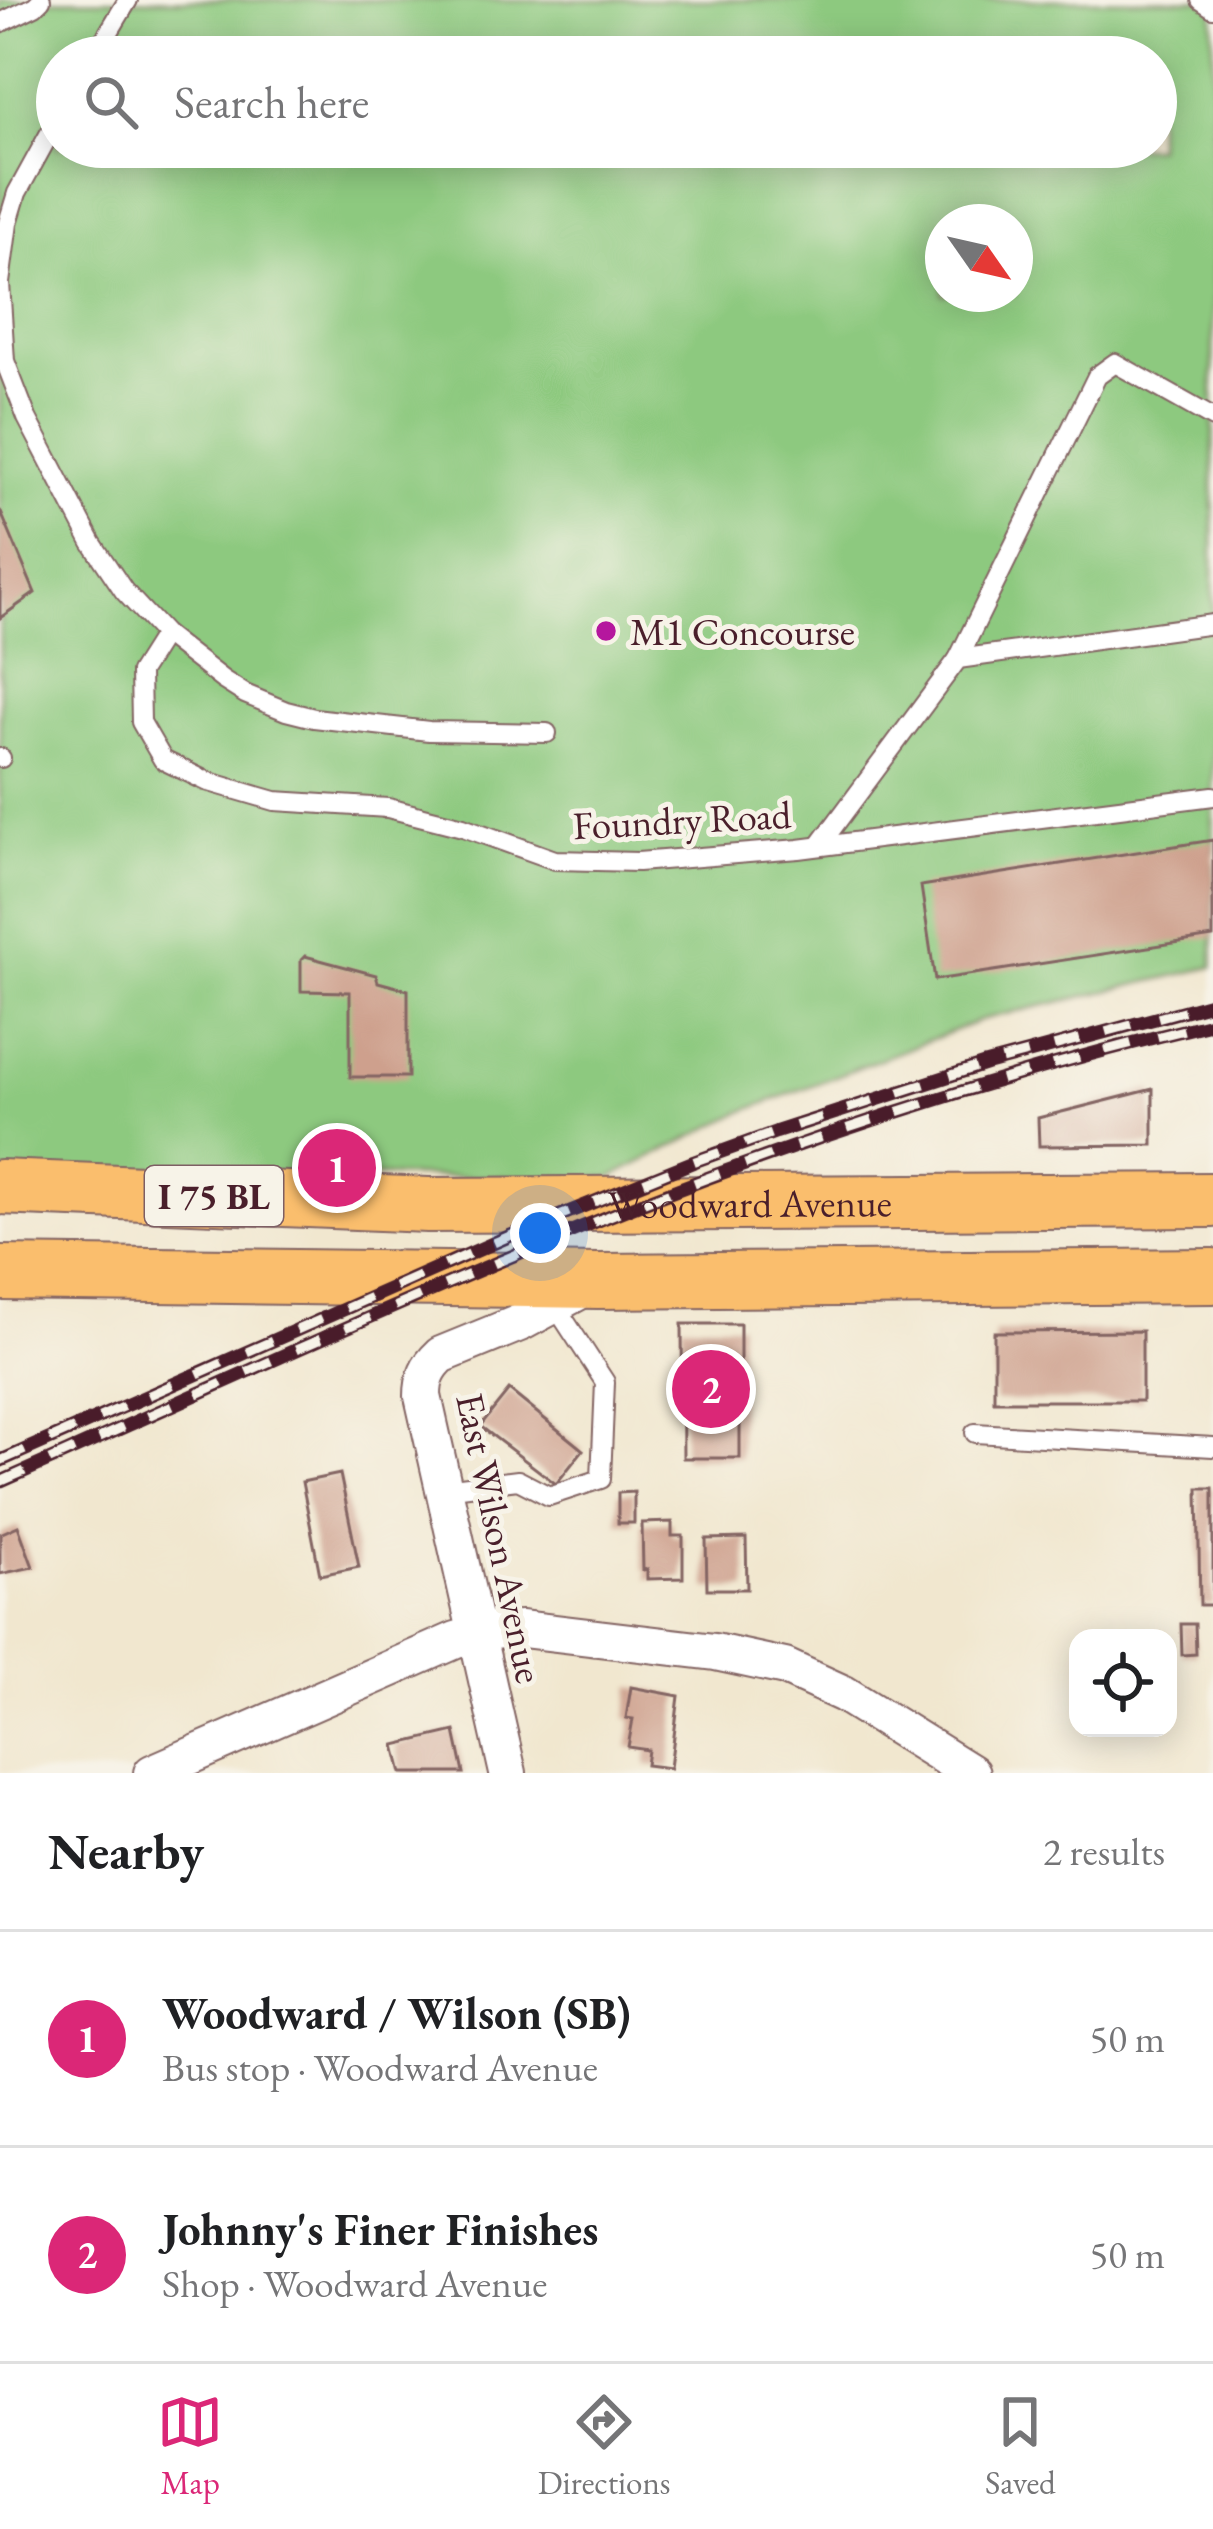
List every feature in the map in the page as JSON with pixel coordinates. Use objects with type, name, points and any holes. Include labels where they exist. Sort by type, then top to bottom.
[{"type":"main road","name":"Woodward Avenue","points":[[0,1187],[428,1205],[1213,1200]]},
{"type":"main road","name":"Woodward Avenue","points":[[0,1273],[576,1293],[1213,1276]]},
{"type":"street","name":"East Wilson Avenue","points":[[508,1773],[423,1384],[442,1355],[522,1322],[576,1293]]},
{"type":"street","points":[[152,1773],[435,1649],[477,1634],[518,1629],[768,1662],[844,1694],[971,1773]]},
{"type":"lane","points":[[0,23],[41,0]]},
{"type":"lane","points":[[107,36],[128,0]]},
{"type":"lane","points":[[1201,0],[1213,8]]},
{"type":"lane","points":[[36,159],[8,223],[0,286],[5,361],[27,418],[107,568],[143,613],[234,687],[286,711],[429,730],[547,733]]},
{"type":"lane","points":[[819,846],[958,659],[1097,376],[1115,363],[1213,418]]},
{"type":"lane","points":[[958,659],[1213,624]]},
{"type":"lane","name":"Foundry Road","points":[[164,634],[140,672],[141,722],[163,760],[206,781],[275,801],[388,808],[463,827],[555,860],[638,862],[819,846],[1213,796]]},
{"type":"lane","points":[[444,1489],[518,1480],[549,1496],[601,1479],[605,1382],[576,1293]]},
{"type":"lane","points":[[975,1432],[1213,1447]]},
{"type":"green space","name":"M1 Concourse","points":[[0,0],[1213,0],[1213,967],[984,1019],[742,1112],[610,1178],[0,1173]]},
{"type":"building","points":[[0,510],[35,593],[0,618]]},
{"type":"building","points":[[1213,840],[1213,937],[935,980],[921,886]]},
{"type":"building","points":[[305,956],[376,975],[378,982],[408,990],[408,1077],[350,1077],[350,992],[301,991]]},
{"type":"building","points":[[1153,1089],[1153,1145],[1039,1146],[1038,1118]]},
{"type":"building","points":[[682,1324],[740,1324],[740,1458],[683,1458]]},
{"type":"building","points":[[1142,1331],[1142,1401],[994,1401],[994,1332]]},
{"type":"building","points":[[509,1390],[583,1450],[556,1484],[480,1426]]},
{"type":"building","points":[[340,1474],[359,1567],[320,1575],[302,1482]]},
{"type":"building","points":[[1198,1488],[1213,1488],[1213,1605],[1200,1605]]},
{"type":"building","points":[[634,1492],[634,1523],[618,1523],[618,1493]]},
{"type":"building","points":[[672,1522],[672,1536],[683,1536],[683,1578],[647,1579],[642,1523]]},
{"type":"building","points":[[18,1526],[33,1567],[0,1574],[0,1534]]},
{"type":"building","points":[[746,1538],[747,1589],[707,1589],[706,1539]]},
{"type":"building","points":[[1181,1624],[1195,1624],[1196,1654],[1182,1655]]},
{"type":"building","points":[[631,1687],[679,1696],[670,1768],[646,1765],[648,1750],[628,1747]]},
{"type":"building","points":[[455,1731],[464,1773],[402,1773],[395,1745]]},
{"type":"railway","points":[[0,1461],[512,1235],[693,1162],[986,1064],[1213,1003]]},
{"type":"railway","points":[[0,1482],[480,1270],[712,1176],[996,1081],[1213,1023]]},
{"type":"place","name":"M1 Concourse","points":[[606,631]]},
{"type":"place","name":"Woodward / Wilson (SB)","points":[[337,1168]]},
{"type":"place","name":"Johnny's Finer Finishes","points":[[711,1389]]}]
